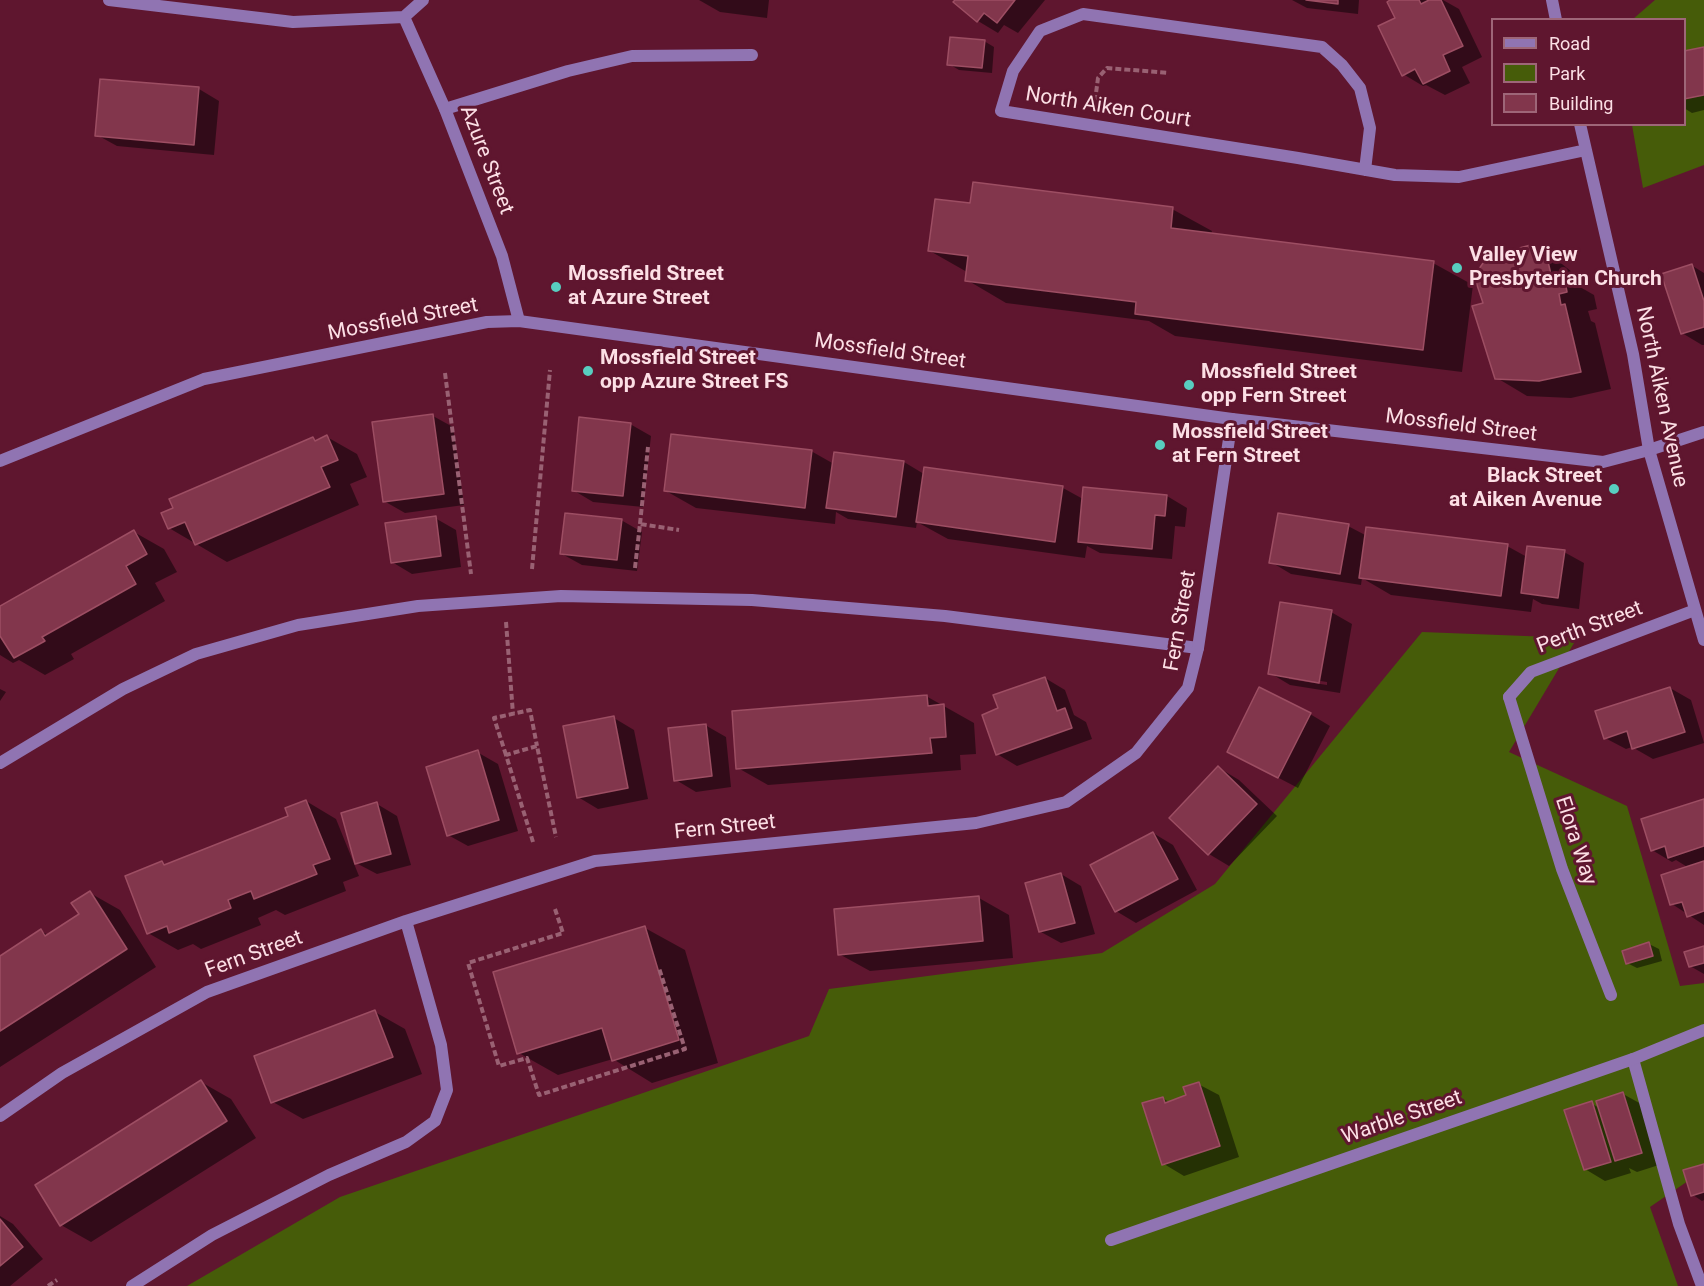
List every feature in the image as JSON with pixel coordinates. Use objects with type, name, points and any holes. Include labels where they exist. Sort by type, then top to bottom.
[{"type":"street","points":[[109,0],[293,22],[404,17],[423,0]]},
{"type":"street","points":[[1552,0],[1556,18]]},
{"type":"street","name":"North Aiken Court","points":[[1365,170],[1370,128],[1360,88],[1342,65],[1322,47],[1083,14],[1040,31],[1013,71],[1000,111],[1395,175],[1459,177],[1586,150]]},
{"type":"street","name":"Azure Street","points":[[404,17],[446,109],[502,256],[519,321]]},
{"type":"street","points":[[446,109],[568,71],[632,56],[752,55]]},
{"type":"street","name":"North Aiken Avenue","points":[[1580,126],[1633,354],[1649,450],[1704,640]]},
{"type":"street","name":"Mossfield Street","points":[[0,461],[204,379],[487,322],[519,321],[1232,419],[1603,462],[1704,432]]},
{"type":"street","name":"Fern Street","points":[[0,1116],[62,1073],[207,992],[406,921],[595,861],[976,823],[1066,802],[1136,753],[1188,688],[1198,648],[1232,419]]},
{"type":"street","points":[[0,763],[123,689],[196,654],[298,625],[418,606],[561,596],[752,600],[945,616],[1198,648]]},
{"type":"street","name":"Perth Street","points":[[1509,697],[1531,672],[1695,610]]},
{"type":"street","name":"Elora Way","points":[[1509,697],[1562,869],[1611,995]]},
{"type":"street","points":[[132,1286],[212,1235],[329,1175],[406,1142],[435,1121],[447,1090],[446,1079],[441,1045],[406,921]]},
{"type":"street","name":"Warble Street","points":[[1111,1240],[1633,1059],[1704,1030]]},
{"type":"street","points":[[1633,1059],[1679,1224],[1702,1286]]},
{"type":"path","points":[[1095,101],[1098,78],[1107,68],[1169,73]]},
{"type":"path","points":[[532,569],[550,370]]},
{"type":"path","points":[[445,374],[471,574]]},
{"type":"path","points":[[634,568],[648,447]]},
{"type":"path","points":[[640,524],[679,530]]},
{"type":"path","points":[[506,618],[513,714]]},
{"type":"path","points":[[533,842],[494,718],[530,710],[556,837]]},
{"type":"path","points":[[506,755],[537,746]]},
{"type":"path","points":[[555,909],[563,933],[468,963],[499,1066],[527,1058],[539,1095],[685,1049],[659,968]]},
{"type":"path","points":[[48,1286],[57,1280]]},
{"type":"green space","points":[[1655,0],[1704,0],[1704,165],[1643,188],[1632,126],[1686,126],[1686,18],[1634,18]]},
{"type":"green space","points":[[1422,632],[1577,638],[1509,752],[1627,806],[1680,986],[1704,983],[1704,1170],[1650,1207],[1678,1286],[187,1286],[340,1197],[809,1036],[829,989],[1102,953],[1215,884]]},
{"type":"building","points":[[955,0],[1015,0],[997,23],[984,13],[977,22],[953,2]]},
{"type":"building","points":[[1306,0],[1338,0],[1338,4]]},
{"type":"building","points":[[1390,0],[1419,0],[1421,4],[1429,0],[1441,0],[1463,46],[1443,55],[1450,71],[1423,84],[1415,69],[1402,76],[1378,26],[1395,18],[1387,2]]},
{"type":"building","points":[[950,37],[985,40],[982,68],[947,65]]},
{"type":"building","points":[[1704,47],[1704,95],[1686,99],[1686,51]]},
{"type":"building","points":[[100,79],[199,87],[194,145],[95,136]]},
{"type":"building","points":[[973,182],[1173,207],[1171,228],[1434,261],[1423,350],[1135,314],[1136,302],[965,281],[968,256],[928,251],[935,199],[970,203]]},
{"type":"building","points":[[1531,245],[1547,257],[1552,279],[1564,276],[1567,292],[1559,294],[1561,305],[1565,304],[1581,372],[1539,381],[1495,379],[1472,306],[1483,303],[1474,276],[1488,256]]},
{"type":"building","points":[[1692,264],[1704,301],[1704,327],[1681,334],[1661,274]]},
{"type":"building","points":[[433,414],[444,494],[383,502],[372,422]]},
{"type":"building","points":[[579,417],[631,423],[623,496],[572,491]]},
{"type":"building","points":[[671,434],[812,450],[805,508],[664,491]]},
{"type":"building","points":[[327,435],[338,460],[321,467],[330,487],[195,545],[185,522],[168,529],[161,513],[173,508],[169,499],[313,437],[315,441]]},
{"type":"building","points":[[834,452],[904,461],[896,517],[826,508]]},
{"type":"building","points":[[924,467],[1063,486],[1055,542],[916,522]]},
{"type":"building","points":[[1083,487],[1167,495],[1165,516],[1155,515],[1152,549],[1078,542]]},
{"type":"building","points":[[565,513],[622,519],[617,560],[560,554]]},
{"type":"building","points":[[1278,513],[1349,524],[1340,574],[1269,563]]},
{"type":"building","points":[[436,516],[441,556],[391,563],[385,523]]},
{"type":"building","points":[[1366,527],[1508,544],[1501,596],[1359,578]]},
{"type":"building","points":[[134,530],[147,554],[126,566],[136,584],[42,637],[45,641],[14,658],[0,636],[0,606]]},
{"type":"building","points":[[1527,546],[1565,550],[1558,598],[1521,593]]},
{"type":"building","points":[[1280,602],[1332,610],[1319,683],[1268,674]]},
{"type":"building","points":[[1045,677],[1057,711],[1065,708],[1072,728],[996,755],[982,715],[998,708],[993,695]]},
{"type":"building","points":[[1259,687],[1311,713],[1278,778],[1227,752]]},
{"type":"building","points":[[1670,687],[1685,732],[1632,749],[1627,731],[1604,739],[1595,711]]},
{"type":"building","points":[[927,695],[928,706],[944,704],[946,737],[930,738],[932,753],[736,769],[732,711]]},
{"type":"building","points":[[614,716],[628,788],[577,798],[563,726]]},
{"type":"building","points":[[706,724],[712,776],[674,781],[668,728]]},
{"type":"building","points":[[478,750],[499,820],[447,836],[426,767]]},
{"type":"building","points":[[1218,766],[1257,804],[1208,855],[1169,818]]},
{"type":"building","points":[[1704,799],[1704,846],[1668,858],[1665,846],[1651,851],[1641,819]]},
{"type":"building","points":[[306,800],[330,859],[313,865],[317,874],[254,899],[251,891],[228,900],[231,908],[169,933],[167,926],[147,934],[125,876],[162,861],[164,865],[288,816],[285,808]]},
{"type":"building","points":[[377,802],[391,854],[355,864],[341,813]]},
{"type":"building","points":[[1153,832],[1178,879],[1115,912],[1090,865]]},
{"type":"building","points":[[1704,861],[1704,911],[1687,917],[1682,902],[1670,905],[1661,875]]},
{"type":"building","points":[[1061,873],[1075,923],[1039,932],[1025,883]]},
{"type":"building","points":[[90,891],[127,949],[0,1031],[0,956],[41,929],[45,936],[79,914],[71,903]]},
{"type":"building","points":[[979,896],[983,941],[838,955],[834,909]]},
{"type":"building","points":[[645,926],[679,1040],[612,1061],[602,1028],[517,1054],[493,972]]},
{"type":"building","points":[[1649,942],[1653,956],[1626,964],[1622,951]]},
{"type":"building","points":[[1704,946],[1704,963],[1689,967],[1684,952]]},
{"type":"building","points":[[375,1010],[393,1057],[271,1103],[254,1056]]},
{"type":"building","points":[[201,1080],[227,1121],[60,1226],[35,1185]]},
{"type":"building","points":[[1199,1082],[1220,1146],[1162,1165],[1142,1103],[1163,1097],[1165,1103],[1186,1095],[1183,1087]]},
{"type":"building","points":[[1623,1092],[1642,1153],[1615,1161],[1596,1101]]},
{"type":"building","points":[[1592,1101],[1611,1162],[1584,1170],[1564,1110]]},
{"type":"building","points":[[1704,1164],[1704,1192],[1691,1196],[1683,1170]]},
{"type":"building","points":[[0,1219],[23,1247],[0,1266]]},
{"type":"place","name":"Valley View Presbyterian Church","points":[[1457,268]]},
{"type":"place","name":"Mossfield Street at Azure Street","points":[[556,287]]},
{"type":"place","name":"Mossfield Street opp Azure Street FS","points":[[588,371]]},
{"type":"place","name":"Mossfield Street opp Fern Street","points":[[1189,385]]},
{"type":"place","name":"Mossfield Street at Fern Street","points":[[1160,445]]},
{"type":"place","name":"Black Street at Aiken Avenue","points":[[1614,489]]}]
